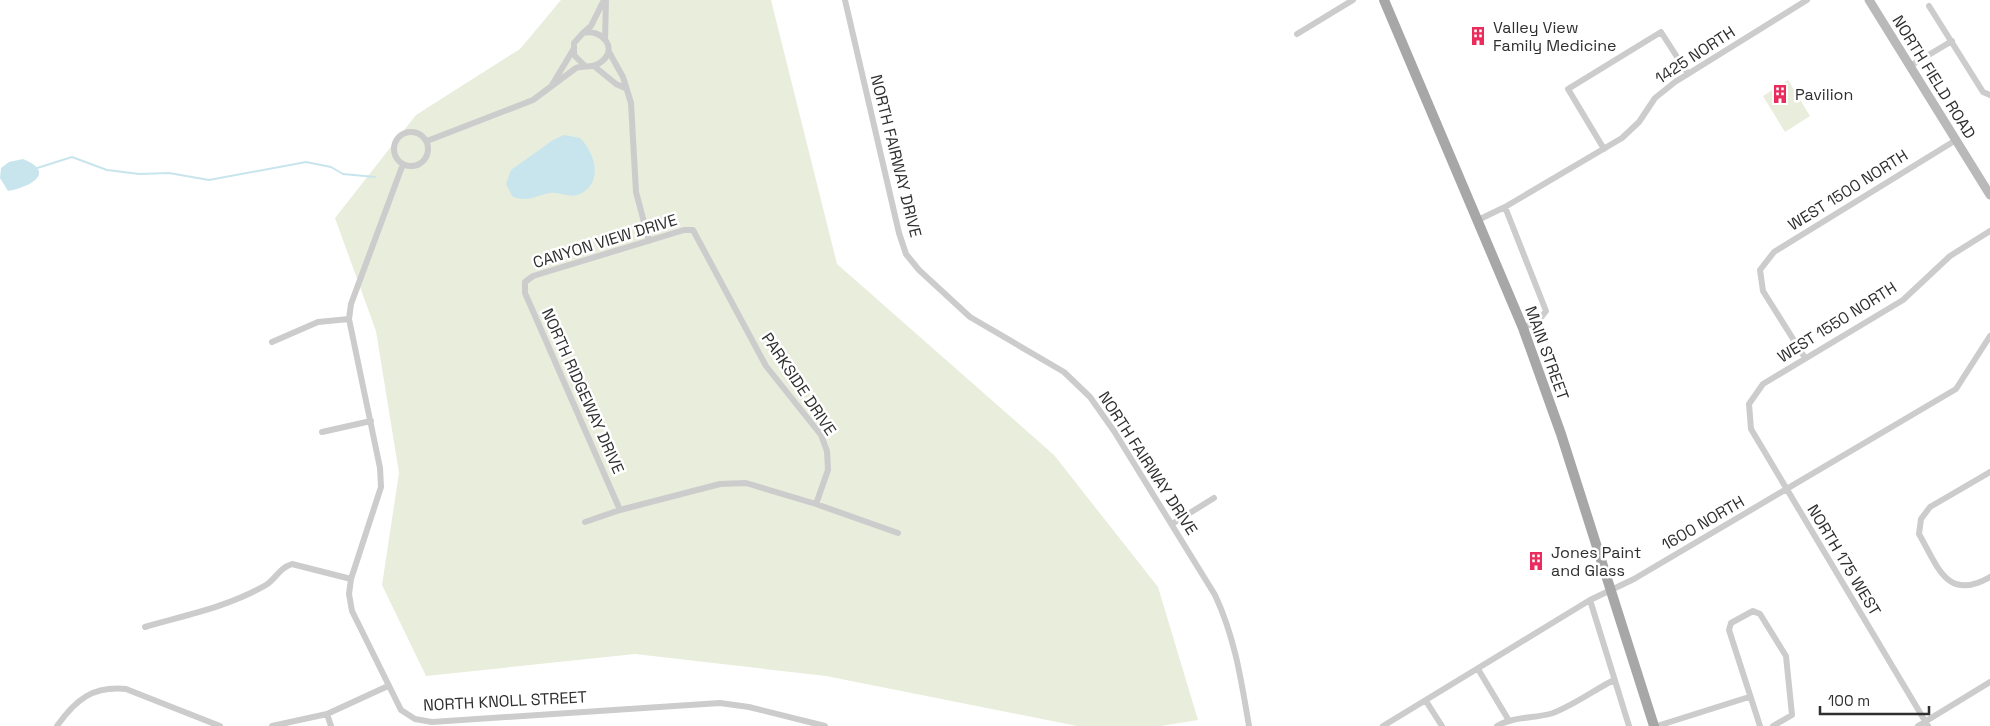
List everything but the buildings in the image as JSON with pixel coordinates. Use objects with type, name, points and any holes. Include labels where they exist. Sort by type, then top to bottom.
[{"type":"main road","name":"MAIN STREET","points":[[1384,0],[1523,328],[1561,434],[1655,726]]},
{"type":"street","points":[[552,86],[573,50],[574,43],[590,26],[605,0]]},
{"type":"street","points":[[605,0],[605,38],[610,58],[623,77],[631,103],[636,192],[649,241]]},
{"type":"street","name":"NORTH FAIRWAY DRIVE","points":[[845,0],[899,234],[906,254],[919,270],[970,317],[1064,372],[1090,397],[1114,431],[1215,594],[1228,622],[1236,649],[1250,726]]},
{"type":"street","points":[[1297,34],[1353,0]]},
{"type":"street","name":"1425 NORTH","points":[[1478,220],[1505,207],[1622,138],[1639,122],[1655,98],[1688,74],[1807,0]]},
{"type":"street","name":"NORTH FIELD ROAD","points":[[1869,0],[1956,140],[1987,182],[1990,194]]},
{"type":"street","points":[[1929,6],[1983,92],[1990,95]]},
{"type":"street","points":[[583,33],[596,32],[605,38]]},
{"type":"street","points":[[1604,149],[1568,89],[1661,32],[1688,74]]},
{"type":"street","points":[[1910,66],[1952,41]]},
{"type":"street","points":[[594,66],[604,60],[608,49]]},
{"type":"street","points":[[573,50],[578,61],[584,65],[594,66],[625,88]]},
{"type":"street","points":[[427,141],[533,100],[584,65]]},
{"type":"street","points":[[410,131],[423,136],[427,141],[428,148],[423,161],[410,166],[403,164],[395,155],[395,143],[398,138],[410,131]]},
{"type":"street","name":"WEST 1500 NORTH","points":[[1805,358],[1763,291],[1760,270],[1774,252],[1956,140]]},
{"type":"street","name":"NORTH KNOLL STREET","points":[[403,164],[351,304],[349,320],[380,468],[381,487],[351,579],[349,594],[352,611],[401,710],[415,719],[432,722],[720,703],[749,707],[825,726]]},
{"type":"street","points":[[1505,207],[1546,311],[1539,320],[1523,328]]},
{"type":"street","name":"CANYON VIEW DRIVE","points":[[525,282],[533,276],[684,230],[693,230]]},
{"type":"street","name":"PARKSIDE DRIVE","points":[[693,230],[766,366],[821,434],[827,451],[828,470],[816,504]]},
{"type":"street","name":"WEST 1550 NORTH","points":[[1750,404],[1763,384],[1902,300],[1950,256],[1990,231]]},
{"type":"street","name":"NORTH RIDGEWAY DRIVE","points":[[525,282],[525,293],[620,510]]},
{"type":"street","points":[[272,342],[318,322],[349,320]]},
{"type":"street","name":"1600 NORTH","points":[[1383,726],[1590,600],[1610,591],[1786,490],[1956,389],[1990,336]]},
{"type":"street","name":"NORTH 175 WEST","points":[[1750,404],[1751,429],[1927,724]]},
{"type":"street","points":[[322,432],[370,421]]},
{"type":"street","points":[[1990,472],[1930,507],[1921,520],[1919,534],[1947,581],[1960,586],[1975,585],[1990,577]]},
{"type":"street","points":[[585,522],[620,510],[720,484],[746,484],[816,504],[898,533]]},
{"type":"street","points":[[1172,524],[1214,498]]},
{"type":"street","points":[[145,627],[212,609],[268,584],[283,567],[292,564],[351,579]]},
{"type":"street","points":[[1590,600],[1629,726]]},
{"type":"street","points":[[1760,726],[1749,697],[1729,630],[1731,623],[1753,611],[1760,614],[1786,656],[1792,715],[1773,726]]},
{"type":"street","points":[[1478,669],[1508,719]]},
{"type":"street","points":[[1497,726],[1508,719],[1535,717],[1554,712],[1614,680]]},
{"type":"street","points":[[1918,726],[1927,724],[1990,682]]},
{"type":"street","points":[[272,726],[327,714],[388,686]]},
{"type":"street","points":[[57,726],[78,701],[95,691],[111,688],[126,689],[220,726]]},
{"type":"street","points":[[1655,726],[1749,697]]},
{"type":"street","points":[[1426,701],[1442,726]]},
{"type":"street","points":[[327,714],[332,726]]},
{"type":"street","points":[[1535,717],[1537,726]]},
{"type":"green space","points":[[561,0],[771,0],[837,264],[1054,455],[1158,587],[1198,720],[1161,726],[1077,726],[826,676],[635,654],[426,676],[382,585],[399,473],[376,331],[335,218],[416,115],[520,49]]},
{"type":"green space","points":[[1788,80],[1810,116],[1785,132],[1763,96]]},
{"type":"water","points":[[564,135],[580,138],[590,151],[595,167],[595,175],[588,189],[572,196],[549,193],[522,199],[512,196],[506,184],[511,170],[553,140]]},
{"type":"water","points":[[23,159],[33,164],[38,169],[39,174],[36,179],[24,187],[8,191],[0,178],[1,168],[9,162]]},
{"type":"waterway","points":[[34,169],[72,157],[107,170],[139,174],[169,173],[209,180],[306,162],[331,167],[343,174],[375,177]]},
{"type":"place","name":"Valley View Family Medicine","points":[[1478,36]]},
{"type":"place","name":"Pavilion","points":[[1780,94]]},
{"type":"place","name":"Jones Paint and Glass","points":[[1536,561]]}]
